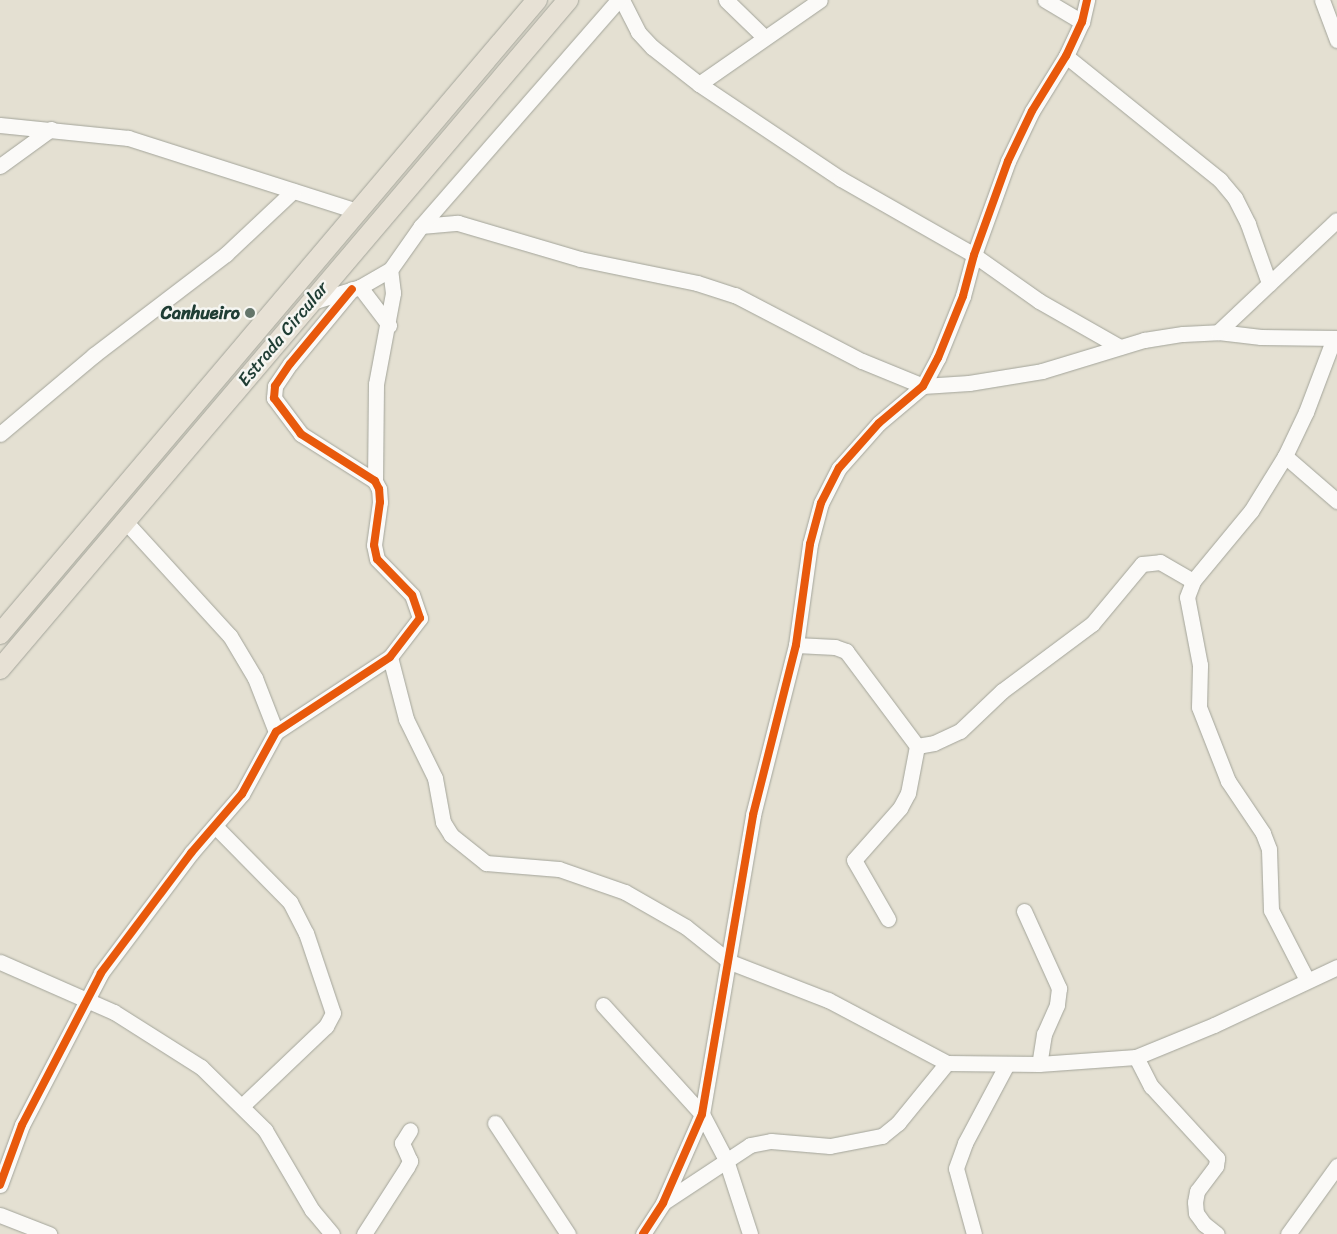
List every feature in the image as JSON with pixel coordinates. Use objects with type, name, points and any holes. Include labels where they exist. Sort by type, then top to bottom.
[{"type":"main road","name":"Estrada Circular","points":[[0,634],[357,210],[537,0]]},
{"type":"main road","name":"Estrada Circular","points":[[0,669],[124,520],[568,0]]},
{"type":"street","points":[[312,302],[356,288],[390,270],[421,226],[618,0]]},
{"type":"street","points":[[622,0],[638,32],[652,47],[699,84],[842,179],[974,255],[1040,301],[1120,347]]},
{"type":"street","points":[[726,0],[764,37]]},
{"type":"street","points":[[699,84],[764,37],[820,0]]},
{"type":"street","points":[[1045,0],[1082,22]]},
{"type":"street","points":[[643,1234],[663,1203],[702,1114],[730,962],[754,815],[796,644],[810,544],[820,503],[839,468],[879,423],[923,386],[963,296],[974,255],[1008,161],[1032,111],[1066,56],[1082,22],[1087,0]]},
{"type":"street","points":[[1322,0],[1337,40]]},
{"type":"street","points":[[1066,56],[1220,180],[1235,198],[1248,224],[1269,283]]},
{"type":"street","points":[[0,125],[128,138],[357,210]]},
{"type":"street","points":[[0,166],[51,129]]},
{"type":"street","points":[[2,429],[94,354],[226,254],[294,191]]},
{"type":"street","points":[[445,199],[458,223]]},
{"type":"street","points":[[1218,332],[1337,220]]},
{"type":"street","points":[[421,226],[458,223],[580,259],[697,283],[735,295],[862,361],[923,386],[969,383],[1042,370],[1120,347],[1183,334],[1218,332],[1261,337],[1336,338],[1306,412],[1285,456],[1251,511],[1193,581],[1187,597],[1200,665],[1199,707],[1228,782],[1263,833],[1269,848],[1271,910],[1307,980]]},
{"type":"street","points":[[0,1185],[22,1125],[86,1000],[141,918],[242,794],[276,732],[390,657],[420,618],[412,595],[377,559],[374,544],[380,502],[379,489],[375,481],[376,384],[393,293],[390,270]]},
{"type":"street","points":[[356,288],[388,325]]},
{"type":"street","points":[[356,288],[290,364],[275,386],[274,398],[301,434],[375,481]]},
{"type":"street","points":[[1285,456],[1337,501]]},
{"type":"street","points":[[124,520],[230,636],[255,678],[276,732]]},
{"type":"street","points":[[917,746],[934,743],[960,731],[1002,691],[1092,624],[1142,564],[1160,562],[1193,581]]},
{"type":"street","points":[[796,644],[835,647],[846,651],[917,746],[908,793],[900,808],[854,860],[888,919]]},
{"type":"street","points":[[390,657],[406,719],[435,778],[443,822],[451,836],[486,863],[559,869],[625,892],[686,927],[730,962],[828,1000],[946,1063],[1039,1064],[1136,1057],[1214,1026],[1337,967]]},
{"type":"street","points":[[215,826],[290,902],[315,956],[333,1013],[326,1026],[243,1105]]},
{"type":"street","points":[[1024,911],[1059,988],[1057,1005],[1044,1034],[1039,1064]]},
{"type":"street","points":[[0,962],[86,1000],[149,1032],[201,1067],[243,1105],[264,1130],[312,1210],[332,1234]]},
{"type":"street","points":[[603,1005],[702,1114],[726,1160],[750,1234]]},
{"type":"street","points":[[1136,1057],[1152,1086],[1217,1158],[1216,1166],[1197,1191],[1195,1202],[1196,1213],[1204,1224],[1217,1234]]},
{"type":"street","points":[[663,1203],[750,1146],[771,1141],[830,1146],[882,1136],[898,1123],[946,1063]]},
{"type":"street","points":[[974,1234],[956,1168],[964,1143],[1007,1064]]},
{"type":"street","points":[[495,1123],[568,1234]]},
{"type":"street","points":[[364,1234],[410,1161],[402,1143],[410,1130]]},
{"type":"street","points":[[1288,1234],[1337,1166]]},
{"type":"street","points":[[0,1215],[49,1234]]},
{"type":"cycle path","points":[[643,1234],[663,1203],[702,1114],[753,815],[796,645],[810,544],[821,503],[839,468],[879,423],[923,386],[938,358],[963,296],[974,255],[1008,161],[1032,111],[1066,56],[1082,22],[1087,0]]},
{"type":"cycle path","points":[[0,1185],[22,1125],[101,973],[191,853],[242,794],[276,732],[390,657],[420,618],[412,595],[377,559],[374,545],[380,502],[379,489],[375,481],[301,434],[274,398],[275,386],[290,364],[352,289]]},
{"type":"place","name":"Canhueiro","points":[[250,313]]}]
